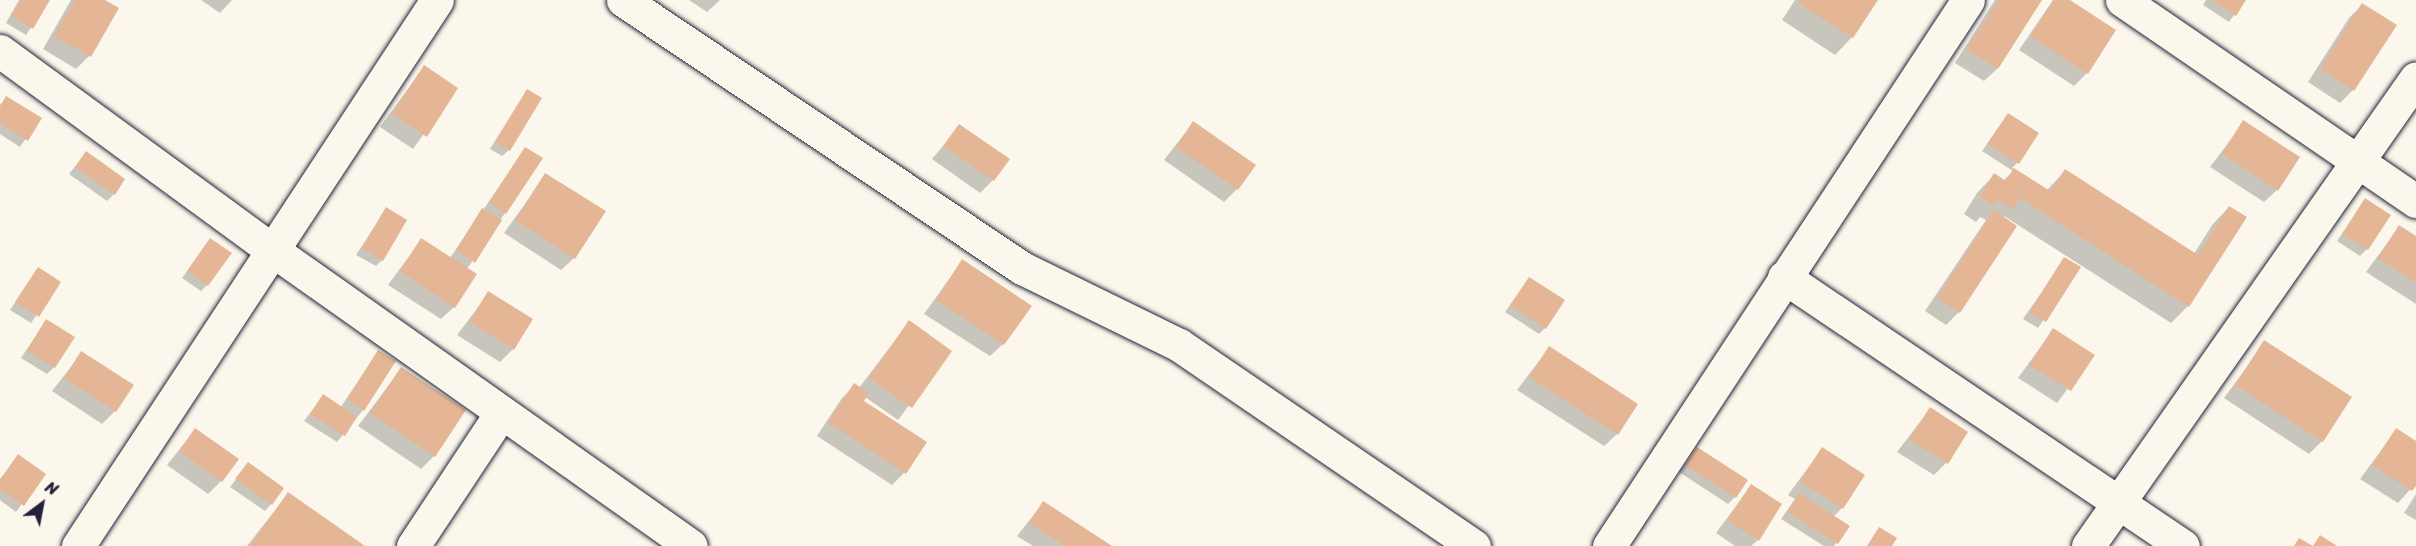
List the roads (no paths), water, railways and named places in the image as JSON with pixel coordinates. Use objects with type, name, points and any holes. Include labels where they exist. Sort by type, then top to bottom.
[{"type":"street","points":[[78,546],[270,249],[437,0]]},
{"type":"street","points":[[622,0],[1022,268],[1179,345],[1474,546]]},
{"type":"street","points":[[1609,546],[1968,0]]},
{"type":"street","points":[[2122,0],[2416,201]]},
{"type":"street","points":[[0,51],[270,249],[691,546]]},
{"type":"street","points":[[2088,546],[2416,78]]},
{"type":"street","points":[[1784,277],[2183,546]]},
{"type":"street","points":[[413,546],[501,413]]}]
